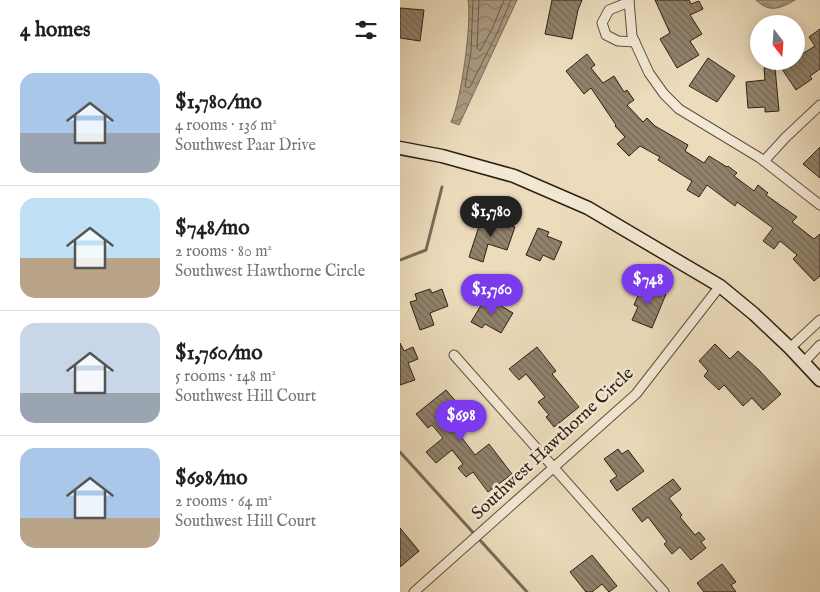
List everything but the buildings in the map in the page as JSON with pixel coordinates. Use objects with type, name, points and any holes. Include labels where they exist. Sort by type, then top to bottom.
[{"type":"street","points":[[635,42],[618,41],[606,35],[602,23],[609,10],[629,1],[632,36],[635,42],[649,73],[678,109],[764,161],[820,205]]},
{"type":"street","points":[[764,161],[820,105]]},
{"type":"street","points":[[400,148],[442,156],[514,176],[588,208],[720,286],[754,314],[820,380]]},
{"type":"street","name":"Southwest Hawthorne Circle","points":[[414,592],[636,394],[720,286]]},
{"type":"street","points":[[790,348],[820,320]]},
{"type":"street","points":[[804,362],[820,346]]},
{"type":"street","points":[[454,355],[664,592]]},
{"type":"water","points":[[468,0],[517,0],[459,125],[451,122],[455,112],[465,62],[469,11]]},
{"type":"water","points":[[756,0],[795,0],[784,6],[770,8],[765,7]]},
{"type":"waterway","points":[[400,260],[426,250],[442,187]]},
{"type":"waterway","points":[[400,452],[527,592]]}]
